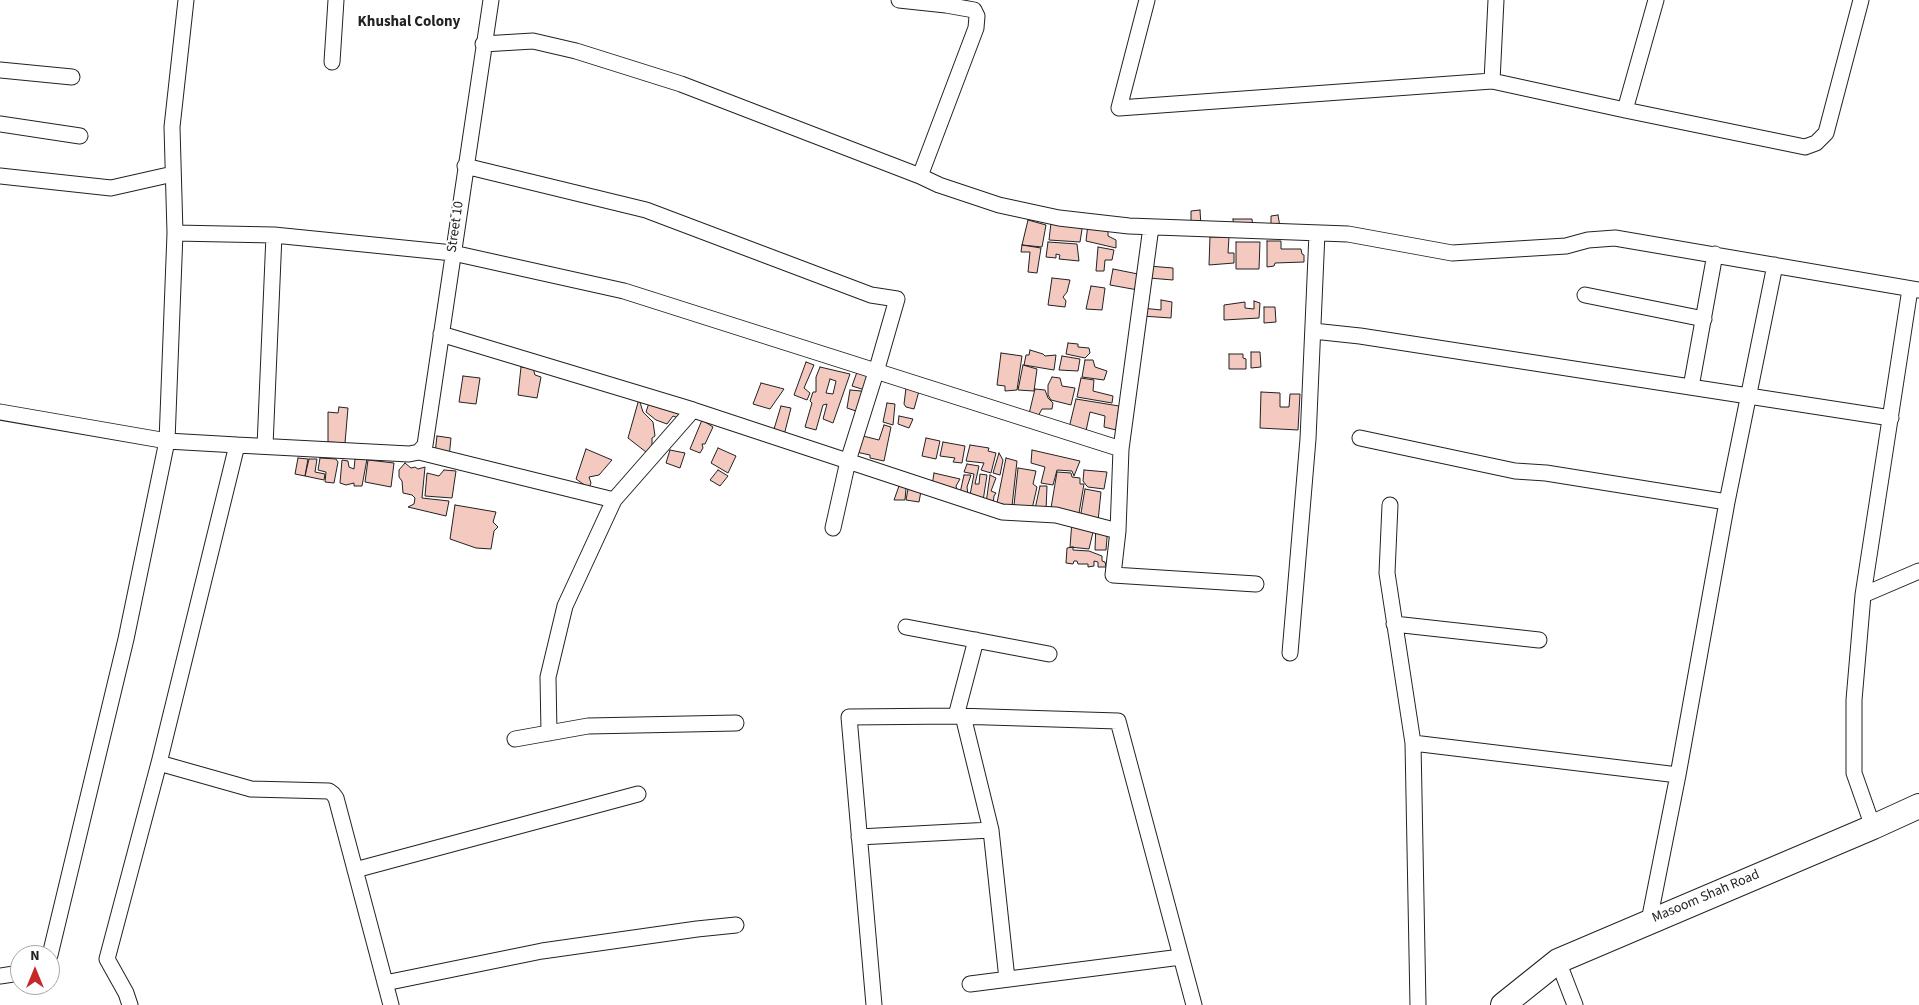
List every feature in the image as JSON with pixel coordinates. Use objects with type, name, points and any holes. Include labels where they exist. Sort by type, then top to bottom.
[{"type":"main road","name":"Masoom Shah Road","points":[[1504,1005],[1558,961],[1919,806]]},
{"type":"street","points":[[52,945],[126,639],[167,441],[175,233],[172,127],[186,0]]},
{"type":"street","points":[[332,62],[336,0]]},
{"type":"street","name":"Street 10","points":[[419,452],[424,445],[491,0]]},
{"type":"street","points":[[899,0],[946,4],[974,10],[977,16],[976,28],[920,176]]},
{"type":"street","points":[[1147,0],[1120,108],[1492,81],[1805,147],[1816,143],[1826,133],[1861,0]]},
{"type":"street","points":[[1492,81],[1496,0]]},
{"type":"street","points":[[1625,110],[1656,0]]},
{"type":"street","points":[[483,44],[533,41],[576,51],[681,84],[939,185],[999,205],[1059,218],[1129,226],[1348,234],[1452,253],[1566,246],[1588,240],[1615,238],[1914,289],[1863,595],[1854,700],[1854,773],[1873,827]]},
{"type":"street","points":[[0,70],[72,77]]},
{"type":"street","points":[[0,124],[80,136]]},
{"type":"street","points":[[465,166],[646,210],[871,295],[897,299],[848,461],[833,528]]},
{"type":"street","points":[[0,176],[111,188],[174,174]]},
{"type":"street","points":[[1151,227],[1121,449],[1118,531],[1113,575],[1256,584]]},
{"type":"street","points":[[175,233],[274,235],[453,253],[624,291],[1121,449]]},
{"type":"street","points":[[1290,653],[1308,440],[1317,233]]},
{"type":"street","points":[[265,446],[274,235]]},
{"type":"street","points":[[1691,387],[1715,254]]},
{"type":"street","points":[[1650,921],[1747,396],[1775,265]]},
{"type":"street","points":[[1585,295],[1704,319]]},
{"type":"street","points":[[1313,331],[1370,338],[1891,418]]},
{"type":"street","points":[[441,334],[693,410],[1002,512],[1056,515],[1118,531]]},
{"type":"street","points":[[549,733],[548,676],[565,606],[614,500],[693,410]]},
{"type":"street","points":[[0,412],[167,441],[409,454],[419,452],[614,500]]},
{"type":"street","points":[[1360,438],[1515,472],[1546,473],[1727,502]]},
{"type":"street","points":[[130,1005],[126,993],[107,959],[237,445]]},
{"type":"street","points":[[1390,506],[1387,573],[1394,624],[1406,686],[1413,743],[1418,1005]]},
{"type":"street","points":[[1863,595],[1919,571]]},
{"type":"street","points":[[1394,624],[1539,640]]},
{"type":"street","points":[[906,627],[1049,654]]},
{"type":"street","points":[[976,640],[959,716],[991,830],[1007,979]]},
{"type":"street","points":[[874,1005],[849,717],[959,716],[1118,721],[1194,1005]]},
{"type":"street","points":[[515,739],[588,726],[736,724]]},
{"type":"street","points":[[1413,743],[1678,775]]},
{"type":"street","points":[[158,763],[251,789],[329,791],[336,798],[391,1005]]},
{"type":"street","points":[[355,870],[638,794]]},
{"type":"street","points":[[859,837],[991,830]]},
{"type":"street","points":[[385,983],[542,951],[736,925]]},
{"type":"street","points":[[970,984],[1181,957]]},
{"type":"street","points":[[1558,961],[1575,1005]]},
{"type":"building","points":[[1200,210],[1201,226],[1191,227],[1191,211]]},
{"type":"building","points":[[1278,215],[1280,227],[1271,229],[1271,216]]},
{"type":"building","points":[[1233,219],[1252,219],[1253,228],[1234,229]]},
{"type":"building","points":[[1028,220],[1046,225],[1042,247],[1022,245]]},
{"type":"building","points":[[1051,223],[1083,223],[1080,242],[1049,240]]},
{"type":"building","points":[[1088,224],[1108,228],[1108,236],[1116,240],[1116,248],[1086,241]]},
{"type":"building","points":[[1210,237],[1229,237],[1228,253],[1234,253],[1234,263],[1209,265]]},
{"type":"building","points":[[1267,241],[1281,241],[1281,249],[1301,249],[1304,255],[1304,262],[1275,263],[1274,266],[1267,267]]},
{"type":"building","points":[[1048,242],[1077,244],[1079,261],[1059,259],[1060,255],[1056,254],[1056,258],[1046,257]]},
{"type":"building","points":[[1236,242],[1260,242],[1259,269],[1236,269]]},
{"type":"building","points":[[1022,245],[1041,248],[1037,273],[1028,272],[1030,252],[1021,252]]},
{"type":"building","points":[[1098,247],[1114,250],[1112,260],[1105,260],[1104,271],[1096,271]]},
{"type":"building","points":[[1149,266],[1173,268],[1173,280],[1149,278]]},
{"type":"building","points":[[1113,269],[1138,274],[1138,290],[1110,285]]},
{"type":"building","points":[[1052,278],[1070,280],[1067,292],[1063,297],[1066,301],[1065,307],[1048,305]]},
{"type":"building","points":[[1091,286],[1105,288],[1102,310],[1086,309]]},
{"type":"building","points":[[1161,300],[1172,302],[1171,318],[1142,316],[1142,308],[1161,310]]},
{"type":"building","points":[[1254,301],[1260,303],[1259,318],[1224,320],[1224,305],[1245,302],[1245,308],[1254,309]]},
{"type":"building","points":[[1264,307],[1275,307],[1276,322],[1264,323]]},
{"type":"building","points":[[1068,343],[1078,344],[1078,347],[1089,348],[1090,353],[1085,358],[1066,354]]},
{"type":"building","points":[[1030,350],[1045,356],[1056,355],[1054,370],[1024,365],[1026,355],[1029,355]]},
{"type":"building","points":[[1251,352],[1260,352],[1261,367],[1251,368]]},
{"type":"building","points":[[1001,353],[1022,356],[1017,390],[1005,391],[1005,386],[997,385]]},
{"type":"building","points":[[1229,354],[1243,354],[1243,358],[1246,359],[1246,369],[1229,369]]},
{"type":"building","points":[[1062,356],[1080,359],[1078,371],[1059,370]]},
{"type":"building","points":[[1085,360],[1093,360],[1095,367],[1107,371],[1104,380],[1082,377]]},
{"type":"building","points":[[806,362],[814,365],[804,388],[810,393],[807,400],[794,395]]},
{"type":"building","points":[[1023,365],[1037,369],[1034,391],[1018,390]]},
{"type":"building","points":[[521,367],[533,368],[535,375],[541,377],[537,398],[518,395]]},
{"type":"building","points":[[820,367],[850,374],[833,423],[823,419],[827,404],[823,405],[816,430],[805,427],[812,403],[810,401],[813,392],[816,392],[816,377]]},
{"type":"building","points":[[857,372],[871,374],[865,390],[852,386]]},
{"type":"building","points":[[463,376],[480,378],[476,404],[459,402]]},
{"type":"building","points":[[1052,377],[1060,378],[1062,386],[1075,388],[1071,405],[1051,400],[1048,395],[1048,385]]},
{"type":"building","points":[[1081,378],[1094,380],[1093,391],[1113,396],[1112,403],[1077,397]]},
{"type":"building","points":[[830,379],[836,381],[833,394],[826,393]]},
{"type":"building","points":[[761,383],[784,389],[770,409],[753,404]]},
{"type":"building","points":[[906,388],[919,391],[914,409],[906,407],[904,404]]},
{"type":"building","points":[[1035,389],[1045,390],[1048,398],[1053,403],[1052,409],[1042,409],[1036,420],[1028,418]]},
{"type":"building","points":[[850,390],[861,391],[864,396],[859,412],[847,408]]},
{"type":"building","points":[[1261,392],[1280,393],[1280,407],[1289,407],[1290,394],[1300,394],[1298,430],[1260,428]]},
{"type":"building","points":[[639,399],[643,412],[653,422],[655,436],[652,438],[652,449],[646,452],[628,438]]},
{"type":"building","points":[[1076,399],[1119,406],[1116,430],[1104,427],[1105,416],[1090,412],[1086,431],[1069,428]]},
{"type":"building","points":[[650,400],[681,412],[678,418],[673,416],[667,424],[656,420],[646,412]]},
{"type":"building","points":[[887,403],[895,404],[893,425],[883,422]]},
{"type":"building","points":[[781,406],[791,408],[782,443],[771,439]]},
{"type":"building","points":[[339,407],[348,408],[345,443],[328,442],[328,412],[338,413]]},
{"type":"building","points":[[899,416],[913,419],[909,428],[898,424]]},
{"type":"building","points":[[702,420],[713,427],[705,444],[702,444],[703,448],[700,453],[690,449]]},
{"type":"building","points":[[884,425],[891,427],[884,461],[856,452],[859,435],[879,440]]},
{"type":"building","points":[[437,436],[451,438],[449,457],[435,453]]},
{"type":"building","points":[[926,438],[940,441],[936,459],[922,456]]},
{"type":"building","points":[[943,442],[965,446],[962,463],[953,462],[955,458],[940,456]]},
{"type":"building","points":[[970,445],[989,448],[988,451],[996,453],[991,473],[981,470],[984,463],[966,461]]},
{"type":"building","points":[[718,448],[736,456],[728,473],[711,463]]},
{"type":"building","points":[[586,449],[612,460],[599,475],[589,477],[591,483],[589,488],[576,479]]},
{"type":"building","points":[[670,450],[685,453],[680,468],[666,463]]},
{"type":"building","points":[[1032,450],[1080,461],[1074,476],[1072,471],[1057,470],[1053,485],[1041,483],[1045,467],[1031,463]]},
{"type":"building","points":[[999,453],[1003,460],[1000,475],[993,473]]},
{"type":"building","points":[[298,458],[308,459],[305,476],[295,474]]},
{"type":"building","points":[[320,458],[336,459],[338,462],[334,483],[325,482],[326,472],[318,470]]},
{"type":"building","points":[[1006,458],[1017,461],[1012,506],[997,503]]},
{"type":"building","points":[[309,459],[317,459],[315,472],[325,474],[324,480],[305,476]]},
{"type":"building","points":[[355,459],[367,459],[362,486],[354,486],[354,483],[346,485],[340,483],[342,460],[348,461],[349,467],[354,469]]},
{"type":"building","points":[[368,460],[394,463],[391,487],[365,482]]},
{"type":"building","points":[[405,463],[411,468],[425,467],[422,498],[449,501],[446,516],[408,507],[414,504],[415,498],[412,495],[403,493],[399,470]]},
{"type":"building","points":[[967,464],[979,466],[975,484],[979,484],[980,474],[987,475],[983,501],[970,495],[974,474],[964,472]]},
{"type":"building","points":[[1018,468],[1036,471],[1033,484],[1037,487],[1032,509],[1014,505]]},
{"type":"building","points":[[444,470],[456,471],[452,498],[425,496],[427,473],[439,476]]},
{"type":"building","points":[[718,470],[728,476],[720,486],[710,480]]},
{"type":"building","points":[[1084,470],[1107,472],[1104,489],[1088,487],[1083,481]]},
{"type":"building","points":[[1057,472],[1071,473],[1072,477],[1080,478],[1080,484],[1084,484],[1079,513],[1051,508]]},
{"type":"building","points":[[934,473],[960,479],[956,486],[958,493],[932,486]]},
{"type":"building","points":[[964,475],[971,475],[967,487],[968,495],[960,493]]},
{"type":"building","points":[[990,475],[996,478],[991,491],[996,493],[993,504],[986,503]]},
{"type":"building","points":[[899,486],[906,488],[905,500],[894,500]]},
{"type":"building","points":[[1040,486],[1047,486],[1046,511],[1035,509]]},
{"type":"building","points":[[908,489],[921,491],[919,502],[906,500]]},
{"type":"building","points":[[1085,489],[1101,492],[1098,521],[1080,519]]},
{"type":"building","points":[[455,505],[496,512],[493,522],[498,527],[494,531],[491,549],[476,548],[450,539]]},
{"type":"building","points":[[1072,521],[1093,532],[1089,549],[1070,547]]},
{"type":"building","points":[[1096,523],[1108,526],[1106,550],[1095,550]]},
{"type":"building","points":[[1073,547],[1073,550],[1089,551],[1102,556],[1102,561],[1105,562],[1106,567],[1098,567],[1098,562],[1094,561],[1094,566],[1088,567],[1088,564],[1078,564],[1077,561],[1074,561],[1073,564],[1066,563],[1067,548]]},
{"type":"district","name":"Khushal Colony","points":[[409,23]]}]
